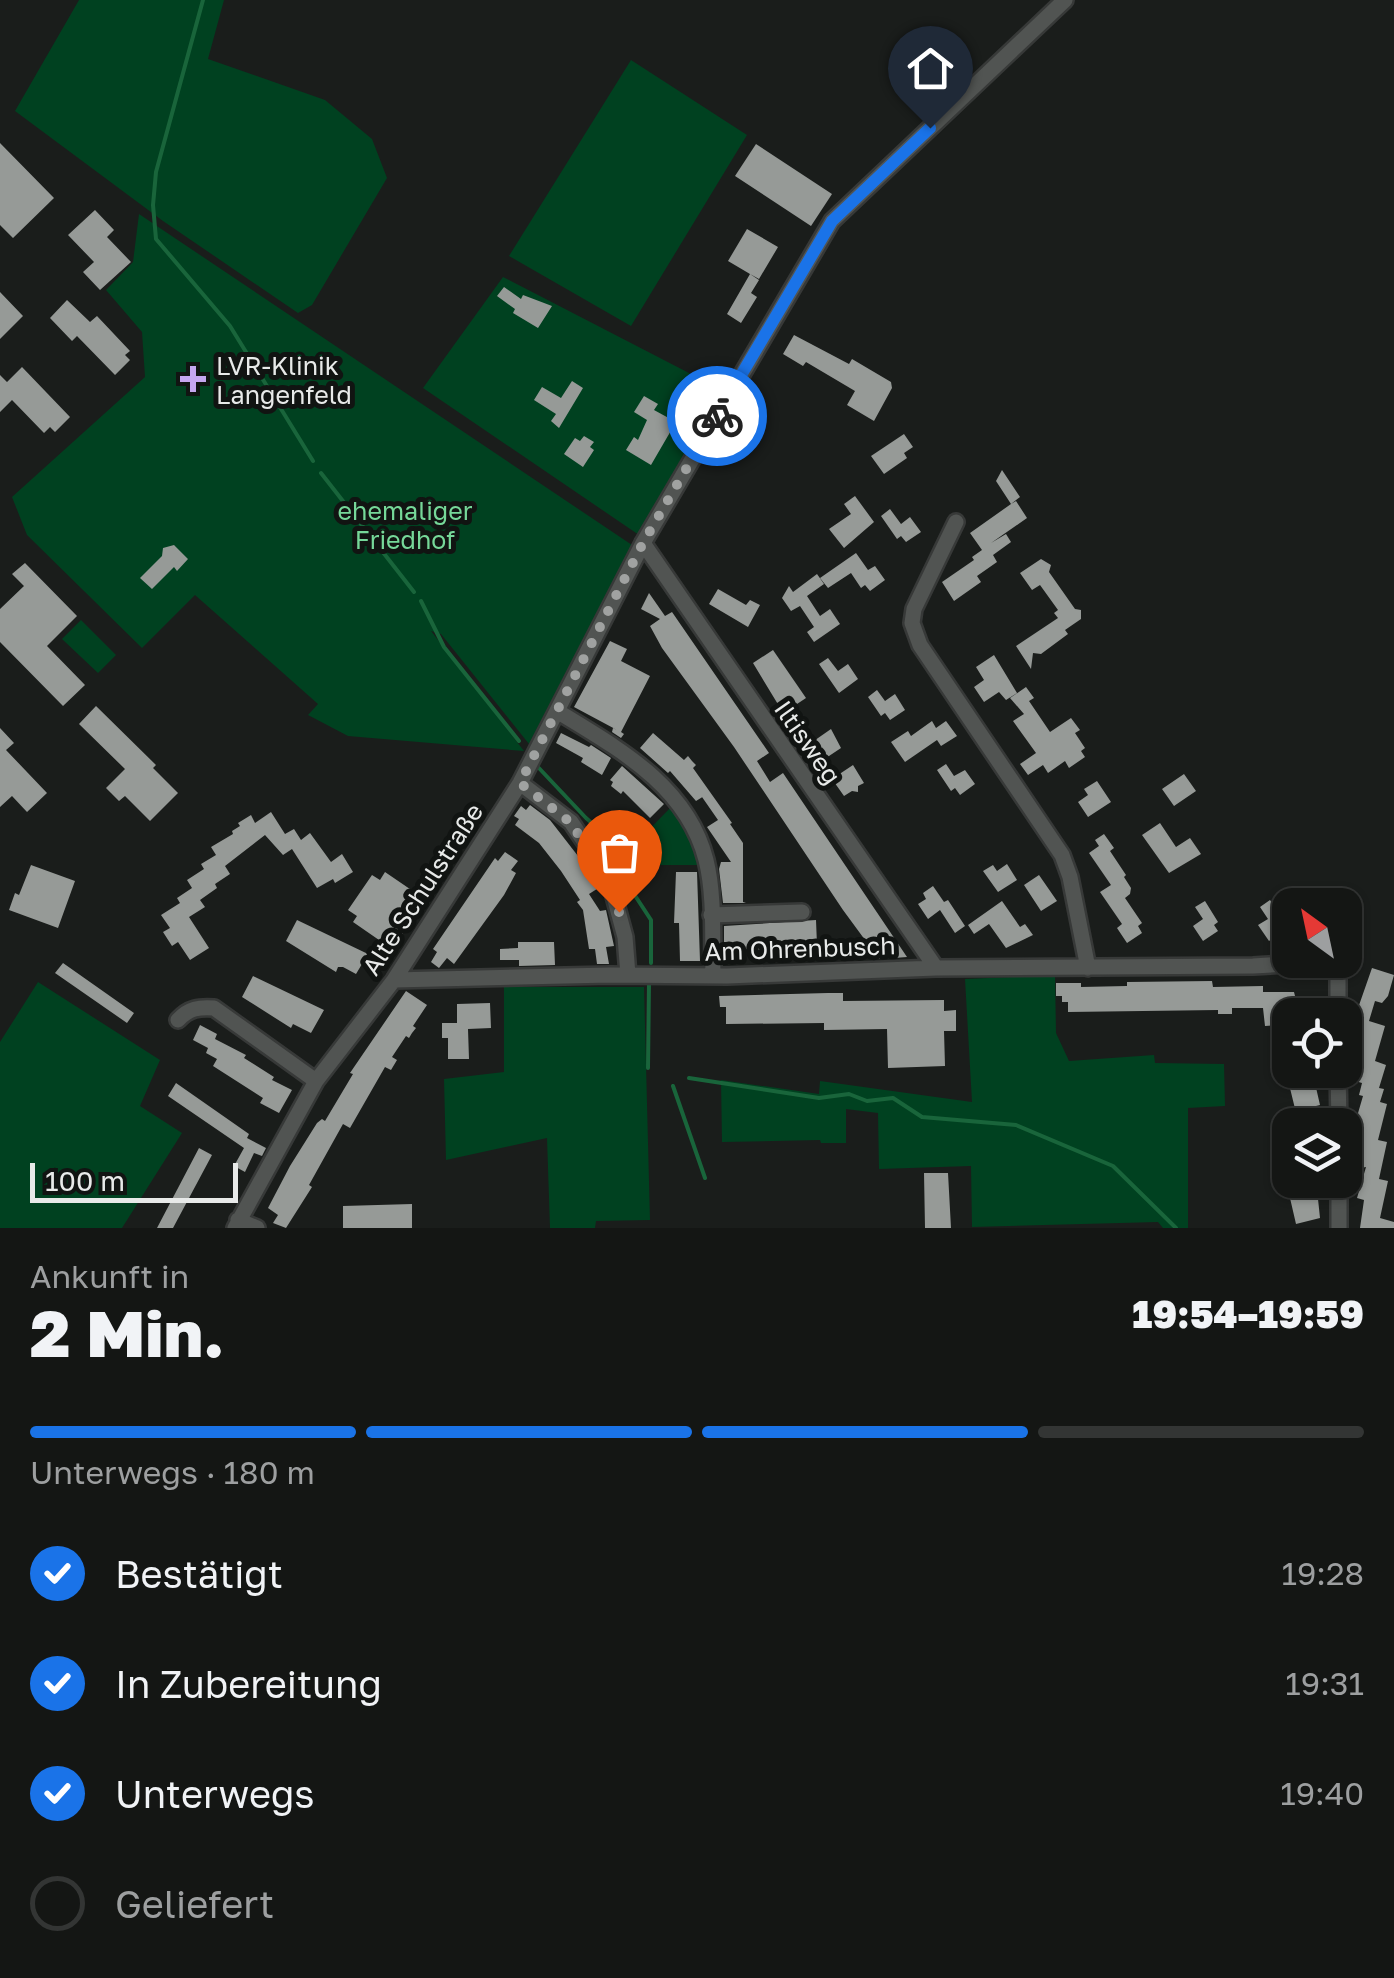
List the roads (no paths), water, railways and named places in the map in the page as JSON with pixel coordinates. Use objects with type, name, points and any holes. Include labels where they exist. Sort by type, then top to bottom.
[{"type":"street","name":"Alte Schulstraße","points":[[236,1224],[316,1082],[394,980],[520,783],[643,543],[832,221],[1066,0]]},
{"type":"street","points":[[956,522],[918,595],[912,623],[920,645],[1062,855],[1088,968]]},
{"type":"street","name":"Iltisweg","points":[[643,543],[786,756],[936,968]]},
{"type":"street","points":[[556,711],[627,754],[662,784],[688,816],[706,861],[713,976]]},
{"type":"street","points":[[520,783],[570,822],[608,878],[625,937],[628,975]]},
{"type":"street","points":[[711,915],[802,912]]},
{"type":"street","name":"Am Ohrenbusch","points":[[394,980],[1272,965]]},
{"type":"street","points":[[178,1020],[185,1012],[199,1007],[214,1008],[316,1082]]},
{"type":"street","points":[[1339,1198],[1339,1228]]},
{"type":"street","points":[[236,1224],[258,1228]]},
{"type":"waterway","points":[[203,0],[156,172],[156,239],[230,326],[313,461]]},
{"type":"waterway","points":[[321,473],[414,592]]},
{"type":"waterway","points":[[421,601],[444,647],[519,741]]},
{"type":"waterway","points":[[537,766],[626,853],[634,894],[651,920],[651,963]]},
{"type":"waterway","points":[[648,1068],[649,983]]},
{"type":"waterway","points":[[689,1078],[819,1098],[849,1094],[867,1101],[893,1098],[922,1117],[1016,1125],[1113,1166],[1176,1228]]},
{"type":"waterway","points":[[673,1086],[705,1178]]},
{"type":"place","name":"LVR-Klinik Langenfeld","points":[[193,379]]},
{"type":"park label","name":"ehemaliger Friedhof","points":[[405,524]]}]
